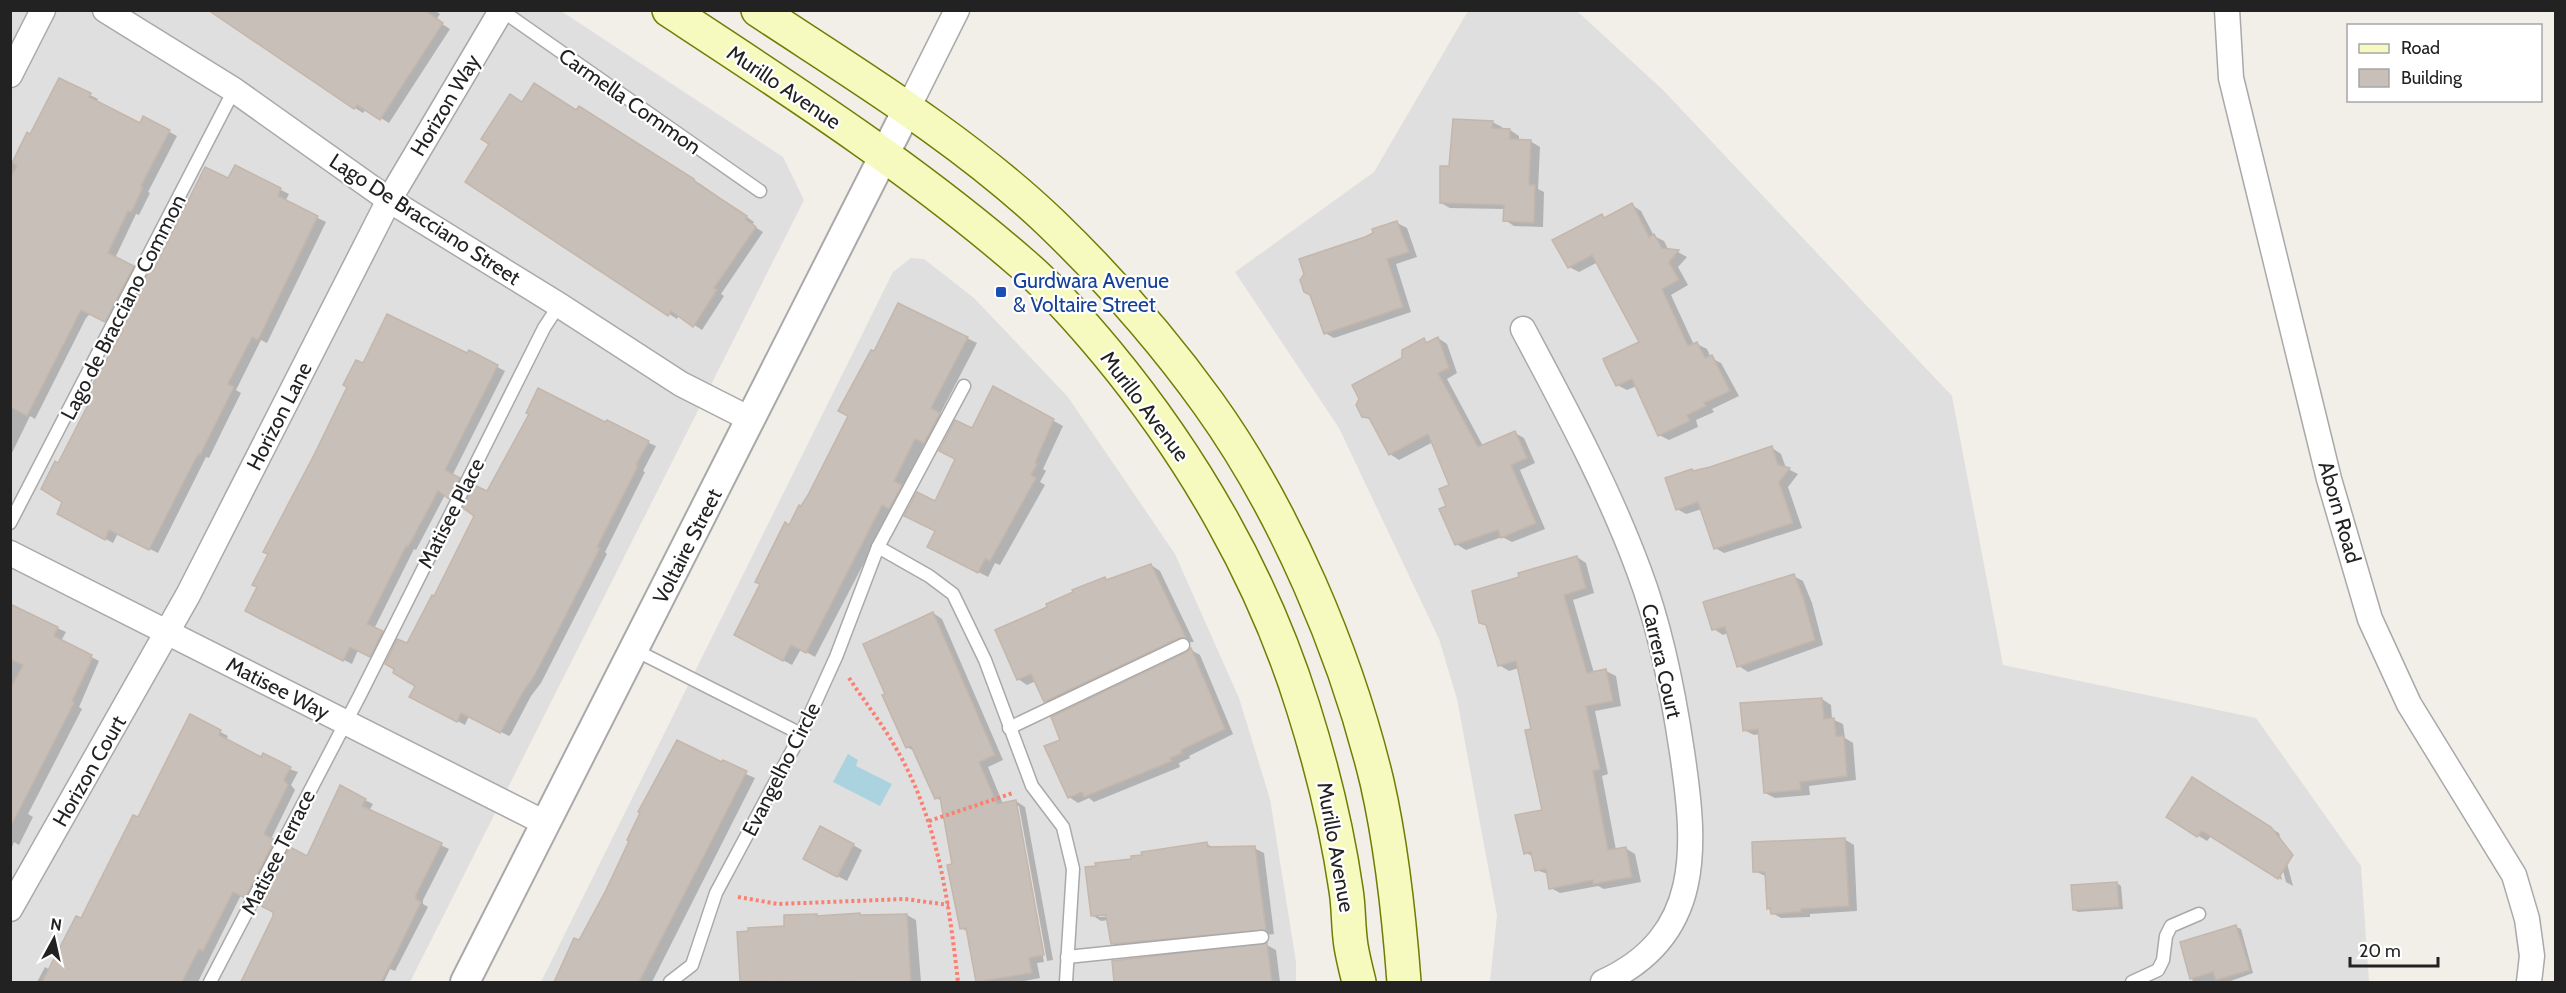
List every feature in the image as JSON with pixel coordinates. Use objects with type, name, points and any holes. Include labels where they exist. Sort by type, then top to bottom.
[{"type":"main road","name":"Murillo Avenue","points":[[669,10],[885,154],[1027,267],[1085,327],[1138,391],[1186,459],[1230,535],[1272,620],[1302,704],[1326,783],[1347,891],[1351,946],[1359,982]]},
{"type":"main road","points":[[758,10],[971,156],[1050,222],[1129,303],[1209,404],[1261,488],[1308,578],[1348,684],[1377,782],[1397,892],[1404,982]]},
{"type":"main road","points":[[1350,982],[1351,946]]},
{"type":"street","points":[[10,75],[43,10]]},
{"type":"street","name":"Lago De Bracciano Street","points":[[105,10],[234,90],[390,200],[681,384],[750,419]]},
{"type":"street","points":[[907,110],[957,10]]},
{"type":"street","name":"Aborn Road","points":[[2227,10],[2231,78],[2329,479],[2370,619],[2409,704],[2514,875],[2528,919],[2532,956],[2529,982]]},
{"type":"street","name":"Horizon Way","points":[[390,200],[501,11]]},
{"type":"street","name":"Voltaire Street","points":[[465,982],[907,110]]},
{"type":"street","name":"Horizon Lane","points":[[167,632],[390,200]]},
{"type":"street","name":"Carrera Court","points":[[1524,329],[1586,447],[1640,572],[1670,676],[1690,801],[1691,851],[1684,897],[1672,926],[1651,950],[1621,974],[1603,982]]},
{"type":"street","name":"Matisee Way","points":[[10,554],[545,823]]},
{"type":"street","name":"Horizon Court","points":[[10,909],[167,632]]},
{"type":"lane","name":"Carmella Common","points":[[501,11],[760,191]]},
{"type":"lane","name":"Lago de Bracciano Common","points":[[10,523],[234,90]]},
{"type":"lane","name":"Matisee Place","points":[[345,722],[544,328],[559,305]]},
{"type":"lane","name":"Evangelho Circle","points":[[671,982],[692,965],[716,893],[801,734],[836,657],[878,547],[964,386]]},
{"type":"lane","points":[[878,547],[929,576],[953,594],[985,660],[1032,786],[1063,827],[1073,868],[1066,982]]},
{"type":"lane","points":[[1009,728],[1183,645]]},
{"type":"lane","points":[[635,650],[801,734]]},
{"type":"lane","name":"Matisee Terrace","points":[[210,982],[345,722]]},
{"type":"lane","points":[[2132,982],[2158,970],[2163,960],[2166,936],[2171,926],[2199,914]]},
{"type":"lane","points":[[1067,957],[1262,937]]},
{"type":"path","points":[[836,657],[898,751],[929,821],[949,905],[958,982]]},
{"type":"path","points":[[929,821],[1032,786]]},
{"type":"path","points":[[716,893],[778,904],[905,899],[949,905]]},
{"type":"shaded area","points":[[10,11],[561,11],[783,157],[804,200],[410,982],[11,982]]},
{"type":"shaded area","points":[[1468,11],[1577,11],[1663,90],[1952,396],[2003,665],[2256,718],[2361,866],[2369,982],[1490,982],[1497,915],[1457,699],[1439,639],[1339,428],[1235,272],[1374,172]]},
{"type":"shaded area","points":[[911,258],[924,259],[974,298],[1068,397],[1175,554],[1239,698],[1270,799],[1296,962],[1296,982],[541,982],[893,272]]},
{"type":"water","points":[[848,754],[858,760],[856,766],[892,784],[880,806],[833,782]]},
{"type":"building","points":[[208,10],[424,10],[443,23],[380,120],[357,105],[354,109]]},
{"type":"building","points":[[59,78],[91,93],[89,97],[140,123],[143,116],[170,130],[141,186],[143,187],[133,209],[128,211],[108,253],[134,266],[105,322],[81,310],[27,416],[10,407],[10,178],[17,166],[12,163],[27,132],[30,134]]},
{"type":"building","points":[[534,83],[576,110],[579,106],[694,179],[695,182],[747,216],[745,219],[756,227],[714,288],[717,290],[693,327],[671,311],[668,316],[465,182],[489,144],[481,139],[510,94],[522,102]]},
{"type":"building","points":[[1453,119],[1493,121],[1492,128],[1510,129],[1510,139],[1531,140],[1529,185],[1535,185],[1534,223],[1503,221],[1504,205],[1440,203],[1440,166],[1449,166]]},
{"type":"building","points":[[235,165],[281,188],[278,196],[318,216],[258,340],[252,337],[228,384],[234,387],[149,550],[109,530],[105,540],[57,514],[62,502],[41,489],[55,461],[58,463],[91,399],[86,396],[123,331],[119,330],[150,270],[153,271],[205,167],[228,178]]},
{"type":"building","points":[[1632,203],[1649,237],[1654,234],[1662,248],[1679,250],[1669,262],[1679,280],[1662,289],[1688,346],[1697,342],[1705,358],[1712,355],[1730,391],[1704,403],[1706,406],[1687,415],[1690,421],[1658,436],[1632,379],[1616,386],[1603,359],[1639,342],[1592,255],[1568,268],[1552,240],[1602,214],[1604,218]]},
{"type":"building","points":[[1397,221],[1409,252],[1387,259],[1403,307],[1324,334],[1310,295],[1304,292],[1300,280],[1304,274],[1299,259],[1365,237],[1373,233],[1372,229]]},
{"type":"building","points":[[898,303],[968,337],[931,408],[940,413],[924,443],[915,439],[894,481],[902,485],[889,509],[882,505],[806,653],[791,645],[783,661],[734,635],[760,584],[755,582],[785,522],[789,525],[799,505],[801,506],[808,495],[848,416],[838,411],[871,350],[874,351]]},
{"type":"building","points":[[387,314],[467,353],[469,350],[498,365],[445,470],[460,478],[449,499],[438,491],[408,547],[406,546],[367,624],[383,631],[370,657],[350,647],[343,661],[245,611],[257,587],[252,585],[268,554],[263,552],[347,387],[343,385],[356,360],[363,363]]},
{"type":"building","points":[[1438,337],[1449,368],[1438,373],[1478,447],[1515,431],[1527,458],[1511,465],[1536,523],[1501,538],[1498,530],[1455,545],[1439,509],[1446,506],[1439,489],[1449,485],[1428,434],[1389,455],[1369,418],[1362,417],[1356,405],[1359,399],[1352,385],[1402,358],[1402,350],[1424,338],[1426,343]]},
{"type":"building","points":[[993,386],[1054,419],[1031,475],[1036,478],[990,561],[985,559],[978,573],[927,547],[935,531],[904,516],[917,492],[935,501],[955,459],[939,451],[955,420],[972,428]]},
{"type":"building","points":[[538,388],[605,422],[607,420],[649,441],[597,547],[600,548],[565,617],[533,678],[500,733],[461,713],[457,722],[409,697],[415,686],[393,673],[394,669],[385,664],[397,639],[407,643],[432,595],[434,596],[474,516],[463,508],[474,485],[487,491],[529,414],[526,413]]},
{"type":"building","points":[[1772,446],[1778,465],[1790,468],[1779,482],[1793,523],[1714,549],[1698,502],[1676,510],[1665,478],[1692,469],[1693,471],[1710,467]]},
{"type":"building","points":[[1577,556],[1586,588],[1564,595],[1587,673],[1606,669],[1613,701],[1586,706],[1600,769],[1593,771],[1608,850],[1626,847],[1632,877],[1593,884],[1593,880],[1549,889],[1546,869],[1535,871],[1531,852],[1524,854],[1515,815],[1542,810],[1525,730],[1531,729],[1516,661],[1498,666],[1486,625],[1479,623],[1472,591],[1519,577],[1518,573]]},
{"type":"building","points":[[1151,564],[1186,638],[1179,638],[1044,702],[1031,674],[1017,680],[995,630],[1047,607],[1046,604],[1073,592],[1072,590],[1105,577],[1106,580]]},
{"type":"building","points":[[1794,574],[1815,640],[1737,667],[1725,627],[1712,630],[1703,602]]},
{"type":"building","points":[[10,604],[58,627],[54,636],[92,655],[90,658],[92,659],[72,701],[74,703],[10,828],[10,689],[23,665],[10,659]]},
{"type":"building","points":[[933,612],[995,755],[979,762],[997,804],[1016,800],[1044,955],[1029,958],[1032,973],[976,982],[966,928],[960,929],[947,865],[952,864],[940,797],[935,799],[911,746],[906,748],[882,695],[885,694],[863,644]]},
{"type":"building","points":[[1191,648],[1225,729],[1181,750],[1182,753],[1170,758],[1172,761],[1084,797],[1082,792],[1068,798],[1044,746],[1060,740],[1051,717],[1187,652]]},
{"type":"building","points":[[1822,698],[1824,719],[1834,718],[1836,736],[1844,736],[1847,776],[1800,782],[1801,790],[1764,793],[1758,729],[1743,731],[1740,703]]},
{"type":"building","points":[[190,714],[221,730],[219,735],[261,757],[263,753],[291,767],[284,780],[288,785],[264,834],[275,840],[245,898],[233,892],[203,951],[199,949],[182,982],[42,982],[76,916],[81,918],[133,815],[138,817]]},
{"type":"building","points":[[677,740],[722,762],[723,760],[747,771],[707,850],[639,982],[554,982],[574,938],[579,940],[605,892],[629,841],[627,840],[640,813],[638,812]]},
{"type":"building","points":[[2192,777],[2271,827],[2293,855],[2278,879],[2202,831],[2197,837],[2166,817]]},
{"type":"building","points":[[340,785],[366,799],[362,806],[442,843],[416,895],[416,899],[421,902],[397,952],[381,982],[241,982],[273,916],[273,912],[259,905],[290,847],[307,856]]},
{"type":"building","points":[[820,826],[854,844],[837,877],[803,859]]},
{"type":"building","points":[[1845,838],[1849,906],[1801,909],[1801,912],[1771,914],[1770,908],[1767,909],[1765,872],[1753,872],[1752,842]]},
{"type":"building","points":[[1207,842],[1208,847],[1255,846],[1266,930],[1111,944],[1106,915],[1091,916],[1085,867],[1096,866],[1095,863],[1131,859],[1131,856],[1142,855],[1141,852]]},
{"type":"building","points":[[2117,882],[2119,907],[2073,910],[2071,885]]},
{"type":"building","points":[[860,913],[860,915],[907,914],[911,982],[740,981],[737,932],[748,931],[748,928],[784,926],[784,915],[817,914],[816,916]]},
{"type":"building","points":[[2236,925],[2250,970],[2216,980],[2213,972],[2190,979],[2180,942]]},
{"type":"building","points":[[1267,943],[1272,982],[1114,982],[1112,961]]},
{"type":"place","name":"Gurdwara Avenue & Voltaire Street","points":[[1001,292]]}]
